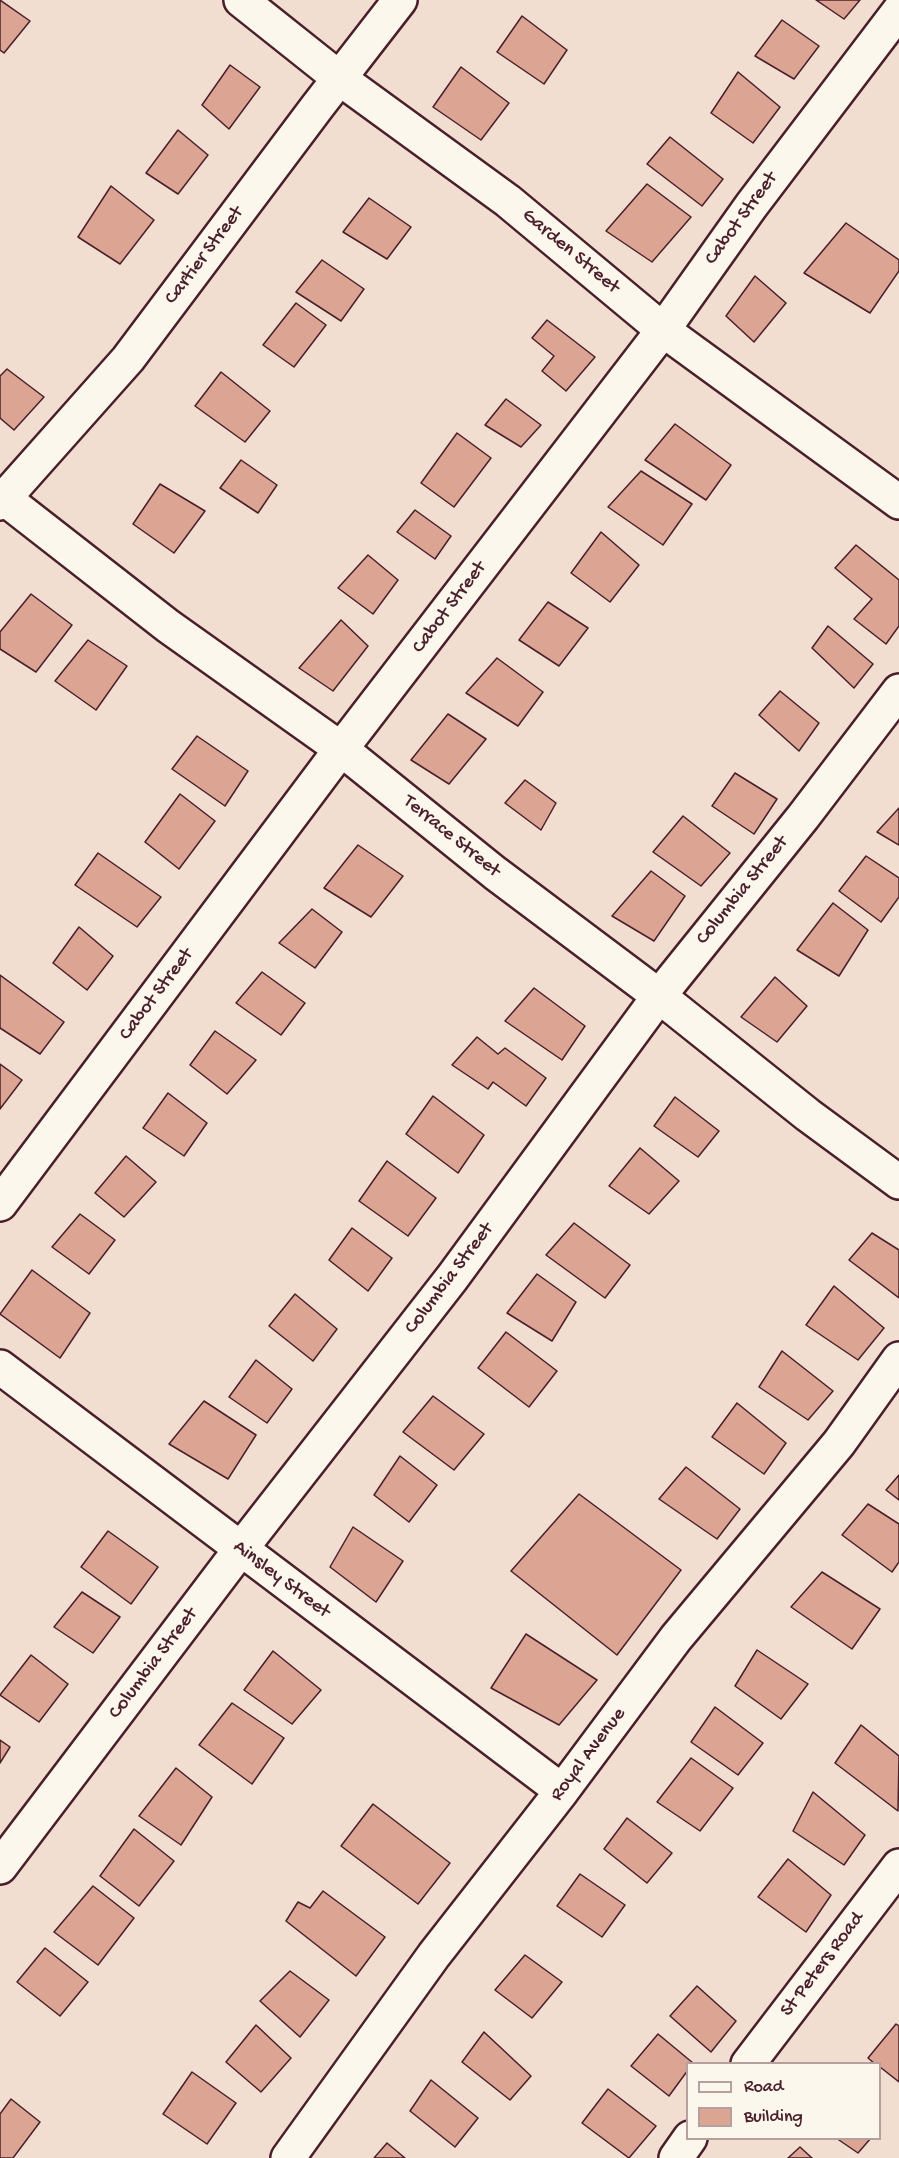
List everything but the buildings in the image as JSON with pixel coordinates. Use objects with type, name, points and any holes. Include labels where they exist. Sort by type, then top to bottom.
[{"type":"street","name":"Garden Street","points":[[242,0],[339,78],[508,201],[663,330],[899,502]]},
{"type":"street","name":"Cartier Street","points":[[1,498],[128,360],[400,0]]},
{"type":"street","name":"Cabot Street","points":[[0,1204],[341,749],[663,330],[751,206],[899,11]]},
{"type":"street","name":"Terrace Street","points":[[1,498],[168,626],[341,749],[495,873],[659,996],[808,1115],[899,1182]]},
{"type":"street","name":"Columbia Street","points":[[0,1867],[240,1550],[452,1278],[659,996],[803,817],[899,691]]},
{"type":"street","name":"Royal Avenue","points":[[288,2158],[434,1955],[562,1791],[676,1638],[839,1443],[899,1359]]},
{"type":"street","name":"Ainsley Street","points":[[0,1367],[562,1791]]},
{"type":"street","name":"St Peters Road","points":[[750,2062],[899,1866]]},
{"type":"street","points":[[675,2158],[689,2140]]}]
